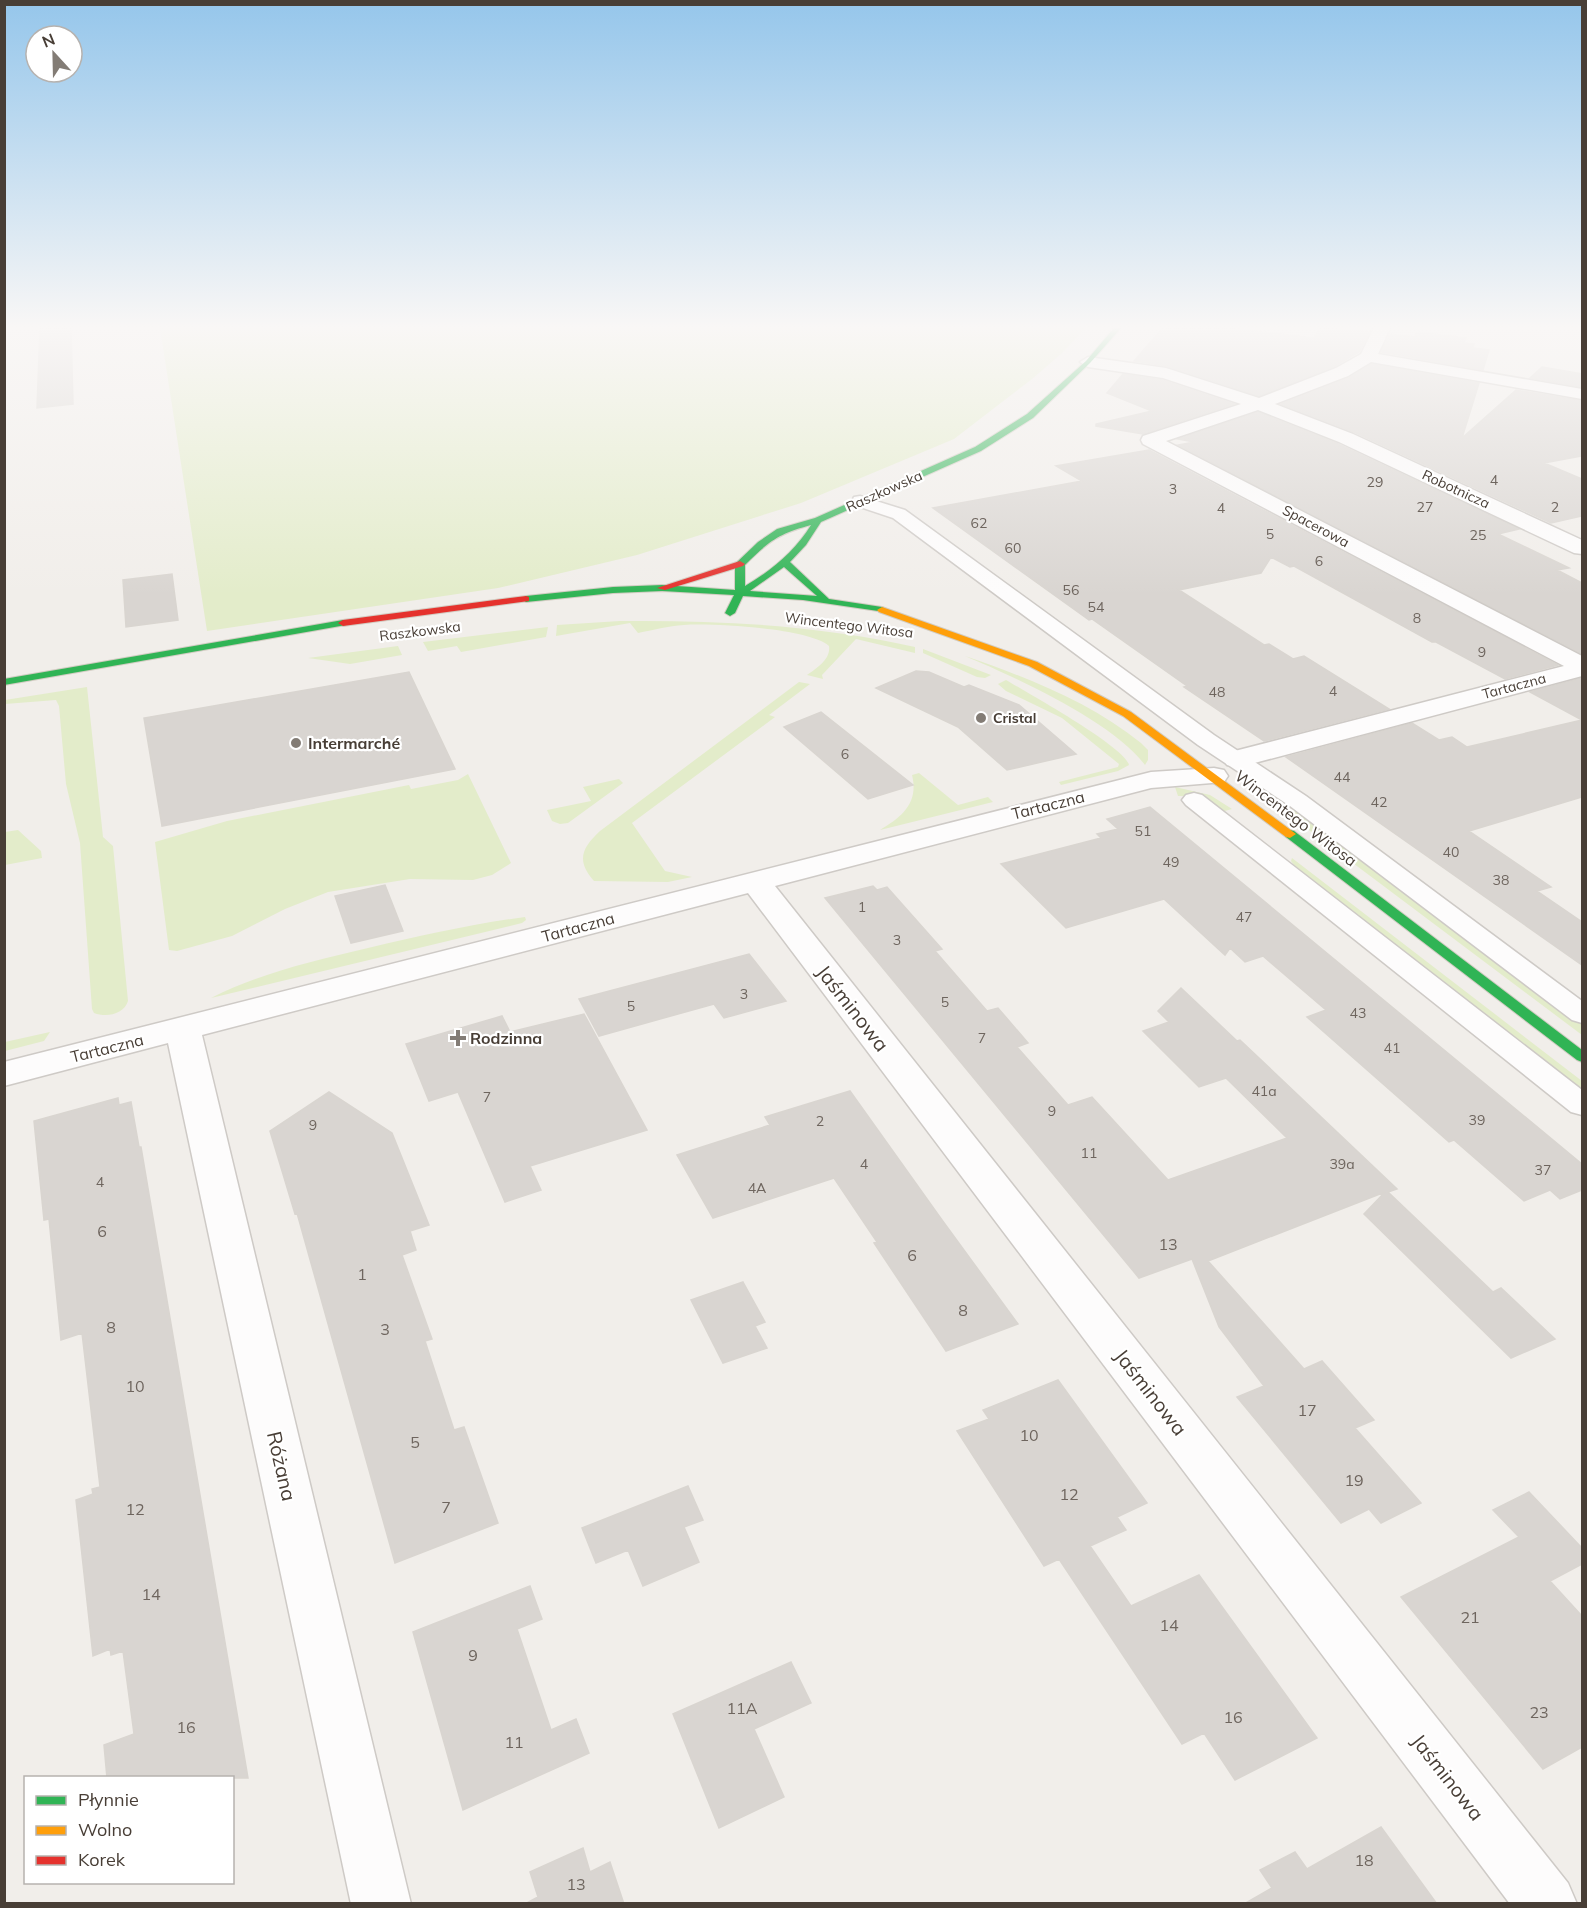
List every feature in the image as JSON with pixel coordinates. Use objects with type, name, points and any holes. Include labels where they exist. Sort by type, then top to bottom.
[{"type":"main road","name":"Raszkowska","points":[[740,564],[761,544],[780,531],[818,520],[978,449],[1028,417]]},
{"type":"main road","points":[[740,593],[757,584],[785,562],[812,533],[818,520]]},
{"type":"main road","points":[[785,562],[825,599]]},
{"type":"main road","points":[[662,588],[740,564],[740,593],[730,613]]},
{"type":"main road","name":"Raszkowska","points":[[4,682],[326,626],[446,608],[554,595],[662,588],[740,593]]},
{"type":"main road","name":"Wincentego Witosa","points":[[740,593],[825,599],[878,609],[968,639],[1033,664],[1127,714],[1214,776],[1582,1057]]},
{"type":"main road","name":"Wincentego Witosa","points":[[898,631],[968,639]]},
{"type":"main road","name":"Raszkowska","points":[[88,669],[283,648]]},
{"type":"street","name":"Spacerowa","points":[[1220,417],[1150,440],[1582,667]]},
{"type":"street","name":"Robotnicza","points":[[1292,417],[1346,438],[1582,548]]},
{"type":"street","name":"Tartaczna","points":[[1237,759],[1582,667]]},
{"type":"street","points":[[1151,780],[1180,751]]},
{"type":"street","name":"Tartaczna","points":[[4,1074],[1151,780],[1214,776]]},
{"type":"street","name":"Jaśminowa","points":[[755,881],[1546,1904]]},
{"type":"street","name":"Różana","points":[[183,1029],[381,1904]]},
{"type":"lane","points":[[860,501],[899,514],[1206,740],[1298,801],[1582,1014]]},
{"type":"lane","points":[[1194,800],[1266,854],[1582,1105]]},
{"type":"lane","points":[[1266,854],[1278,825]]},
{"type":"green space","points":[[174,417],[983,417],[954,439],[801,503],[637,555],[498,588],[207,631]]},
{"type":"green space","points":[[620,621],[731,623],[805,629],[915,647],[915,653],[856,639],[822,675],[823,679],[807,675],[826,659],[829,646],[818,640],[782,631],[737,626],[684,625],[638,633],[630,623],[556,636],[557,625]]},
{"type":"green space","points":[[548,627],[546,637],[461,652],[457,646],[428,651],[423,642]]},
{"type":"green space","points":[[398,646],[402,655],[350,664],[308,658]]},
{"type":"green space","points":[[923,649],[991,675],[985,678],[977,677],[923,653]]},
{"type":"green space","points":[[965,656],[1034,682],[1101,715],[1141,743],[1148,750],[1148,760],[1145,765],[1110,733],[1062,702]]},
{"type":"green space","points":[[1006,680],[1094,733],[1111,746],[1129,765],[1118,771],[1061,785],[1059,782],[1118,767],[1119,764],[1062,718],[1006,691],[998,684]]},
{"type":"green space","points":[[799,682],[810,684],[769,715],[775,717],[632,823],[665,871],[692,877],[668,882],[594,881],[583,860],[586,848],[600,831]]},
{"type":"green space","points":[[87,687],[103,837],[113,846],[128,1001],[119,1012],[109,1015],[94,1013],[92,1009],[80,843],[66,784],[59,706],[56,700],[5,704],[5,700]]},
{"type":"green space","points":[[919,773],[958,805],[988,797],[993,802],[880,830],[907,808],[913,794],[912,775]]},
{"type":"green space","points":[[468,774],[511,863],[492,875],[473,880],[410,879],[328,892],[285,909],[232,936],[177,951],[169,950],[155,842],[227,821],[409,785],[411,789],[458,780]]},
{"type":"green space","points":[[619,779],[623,783],[568,823],[560,824],[552,821],[547,810],[591,801],[583,787]]},
{"type":"green space","points":[[1175,787],[1210,795],[1232,809],[1221,812],[1193,796],[1178,796]]},
{"type":"green space","points":[[1295,809],[1582,1025],[1582,1035],[1285,812]]},
{"type":"green space","points":[[18,830],[41,851],[42,858],[5,865],[5,832]]},
{"type":"green space","points":[[1292,858],[1582,1081],[1582,1091],[1294,865]]},
{"type":"green space","points":[[525,917],[526,920],[522,923],[211,998],[249,981],[327,958],[446,931]]},
{"type":"green space","points":[[50,1032],[44,1041],[5,1051],[5,1042]]},
{"type":"building","points":[[1126,417],[1194,417],[1143,434],[1096,426],[1096,424]]},
{"type":"building","points":[[1243,417],[1271,417],[1338,444],[1519,529],[1498,534],[1569,568],[1557,570],[1582,583],[1582,654],[1178,445],[1194,442],[1178,439]]},
{"type":"building","points":[[1315,417],[1468,417],[1462,438],[1486,417],[1582,417],[1582,456],[1544,463],[1582,479],[1582,516],[1551,523],[1354,432]]},
{"type":"building","points":[[1149,450],[1558,665],[1505,679],[1436,642],[1432,642],[1294,566],[1290,567],[1271,557],[1261,573],[1179,590],[1264,645],[1269,644],[1293,659],[1304,656],[1389,709],[1264,741],[1184,687],[1187,686],[1092,619],[1089,620],[933,508],[1082,481],[1056,466]]},
{"type":"building","points":[[172,574],[178,620],[126,627],[123,580]]},
{"type":"building","name":"Cristal","points":[[916,671],[929,672],[964,687],[969,685],[1019,705],[1076,754],[1007,770],[958,727],[876,688]]},
{"type":"building","name":"Intermarché","points":[[409,672],[455,769],[162,826],[144,718]]},
{"type":"building","points":[[1582,678],[1582,720],[1530,692]]},
{"type":"building","points":[[821,712],[913,785],[868,799],[784,727]]},
{"type":"building","points":[[1582,720],[1582,797],[1469,831],[1551,887],[1537,891],[1582,922],[1582,965],[1286,757],[1412,723],[1439,740],[1452,737],[1467,747]]},
{"type":"building","points":[[1150,807],[1582,1164],[1582,1190],[1560,1199],[1550,1190],[1524,1201],[1454,1140],[1449,1142],[1307,1017],[1326,1010],[1263,956],[1245,962],[1230,948],[1225,955],[1164,899],[1066,928],[1001,864],[1101,838],[1097,834],[1118,829],[1107,819]]},
{"type":"building","points":[[385,885],[403,931],[351,943],[335,896]]},
{"type":"building","points":[[873,886],[877,890],[887,887],[942,949],[935,951],[987,1011],[998,1008],[1028,1043],[1017,1047],[1068,1105],[1092,1097],[1168,1180],[1287,1138],[1226,1078],[1199,1087],[1143,1031],[1169,1022],[1158,1011],[1181,988],[1237,1041],[1240,1040],[1397,1189],[1388,1192],[1493,1292],[1501,1288],[1555,1339],[1511,1358],[1364,1214],[1385,1192],[1208,1261],[1304,1369],[1322,1361],[1374,1420],[1355,1428],[1421,1503],[1381,1523],[1369,1509],[1341,1523],[1237,1397],[1264,1386],[1219,1327],[1192,1259],[1139,1278],[825,898]]},
{"type":"building","points":[[749,954],[786,1001],[724,1018],[714,1004],[599,1036],[579,999]]},
{"type":"building","points":[[584,1014],[647,1130],[530,1166],[541,1190],[505,1202],[458,1092],[429,1101],[406,1044],[502,1016],[510,1032]]},
{"type":"building","points":[[850,1091],[1018,1324],[946,1351],[834,1178],[713,1218],[677,1155],[770,1125],[765,1117]]},
{"type":"building","points":[[329,1092],[392,1133],[429,1225],[410,1231],[416,1250],[402,1255],[432,1339],[425,1341],[454,1430],[464,1427],[498,1523],[395,1563],[297,1213],[295,1214],[270,1131]]},
{"type":"building","points":[[118,1098],[119,1105],[131,1102],[139,1147],[141,1147],[248,1778],[234,1778],[234,1776],[107,1776],[104,1745],[134,1734],[123,1651],[111,1655],[110,1649],[93,1656],[76,1500],[93,1494],[92,1489],[100,1487],[82,1333],[61,1340],[49,1219],[44,1220],[34,1121]]},
{"type":"building","points":[[743,1282],[765,1322],[755,1326],[767,1348],[723,1363],[691,1300]]},
{"type":"building","points":[[1058,1380],[1147,1503],[1117,1517],[1126,1530],[1090,1546],[1131,1606],[1199,1575],[1317,1738],[1235,1780],[1204,1733],[1182,1744],[1059,1559],[1044,1566],[957,1431],[989,1419],[983,1410]]},
{"type":"building","points":[[688,1486],[703,1520],[684,1527],[699,1562],[643,1586],[628,1550],[596,1563],[582,1528]]},
{"type":"building","points":[[1529,1492],[1582,1548],[1582,1564],[1550,1581],[1582,1616],[1582,1747],[1543,1769],[1401,1597],[1519,1537],[1493,1510]]},
{"type":"building","points":[[530,1586],[542,1619],[517,1629],[551,1730],[576,1719],[589,1753],[463,1810],[413,1632]]},
{"type":"building","points":[[791,1662],[811,1703],[754,1729],[784,1797],[719,1828],[673,1714]]},
{"type":"building","points":[[1381,1827],[1437,1904],[1244,1904],[1272,1888],[1260,1870],[1295,1852],[1307,1869]]},
{"type":"building","points":[[583,1848],[590,1872],[610,1862],[624,1904],[525,1904],[538,1897],[530,1872]]},
{"type":"traffic: fast","points":[[730,613],[740,593],[740,564],[761,544],[780,531],[818,520],[978,449],[1028,417]]},
{"type":"traffic: fast","points":[[740,593],[764,579],[785,562],[803,543],[818,520]]},
{"type":"traffic: fast","points":[[785,563],[825,599]]},
{"type":"traffic: fast","points":[[526,599],[613,590],[662,588],[803,597],[882,610]]},
{"type":"traffic: fast","points":[[4,682],[343,623]]},
{"type":"traffic: fast","points":[[1290,834],[1582,1057]]},
{"type":"traffic: slow","points":[[882,610],[1033,664],[1127,714],[1290,834]]},
{"type":"traffic: jam","points":[[662,588],[740,564]]},
{"type":"traffic: jam","points":[[343,623],[526,599]]},
{"type":"place","name":"Cristal","points":[[981,718]]},
{"type":"place","name":"Intermarché","points":[[296,743]]},
{"type":"place","name":"Rodzinna","points":[[458,1038]]}]
